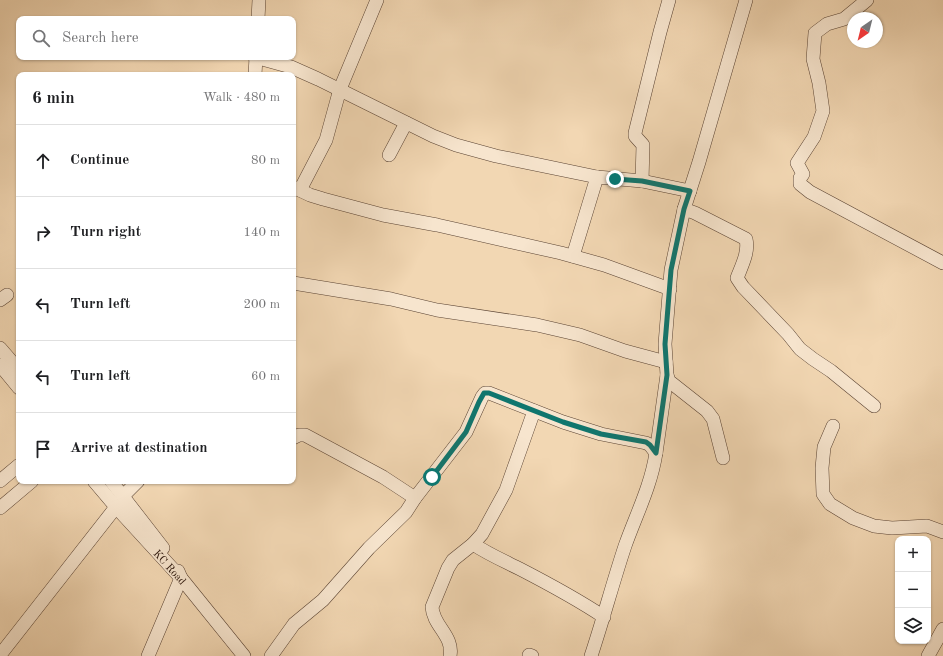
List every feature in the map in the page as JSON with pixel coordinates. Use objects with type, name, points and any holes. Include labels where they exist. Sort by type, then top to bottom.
[{"type":"street","points":[[258,16],[259,0]]},
{"type":"street","points":[[377,0],[340,89],[326,140],[296,189],[324,199],[383,215],[502,239],[573,256],[604,265],[670,289]]},
{"type":"street","points":[[642,181],[643,145],[635,136],[635,133],[669,0]]},
{"type":"street","points":[[590,656],[654,466],[667,375],[665,344],[671,270],[684,209],[746,0]]},
{"type":"street","points":[[867,0],[844,19],[827,24],[815,33],[813,59],[819,83],[823,111],[814,137],[796,163],[803,174],[800,178],[800,184],[810,192],[943,263]]},
{"type":"street","points":[[255,72],[256,60]]},
{"type":"street","points":[[266,60],[291,67],[340,89],[433,136],[456,145],[521,162],[597,177],[642,181],[690,191]]},
{"type":"street","points":[[389,155],[406,123]]},
{"type":"street","points":[[573,256],[597,177]]},
{"type":"street","points":[[684,209],[746,239],[747,243],[745,257],[737,278],[743,287],[788,334],[800,349],[831,370],[874,406]]},
{"type":"street","points":[[296,283],[391,299],[437,310],[537,325],[580,335],[625,351],[666,362]]},
{"type":"street","points":[[0,348],[13,369]]},
{"type":"street","points":[[667,375],[672,385],[707,411],[713,420],[723,458]]},
{"type":"street","points":[[271,656],[294,624],[323,600],[369,548],[406,512],[466,432],[484,393],[489,393],[563,422],[601,434],[646,442],[656,453]]},
{"type":"street","points":[[450,656],[450,644],[432,614],[432,607],[448,568],[453,560],[473,544],[482,534],[506,490],[534,411]]},
{"type":"street","points":[[833,426],[824,447],[822,468],[823,494],[830,504],[853,518],[874,526],[892,528],[927,526],[943,532]]},
{"type":"street","points":[[296,436],[305,435],[383,477],[415,498]]},
{"type":"street","points":[[0,481],[16,467]]},
{"type":"street","points":[[0,508],[28,484]]},
{"type":"street","name":"KC Road","points":[[104,484],[116,507],[181,578],[244,656]]},
{"type":"street","points":[[105,484],[123,496],[174,562],[181,578],[148,656]]},
{"type":"street","points":[[123,496],[135,484]]},
{"type":"street","points":[[0,655],[116,507]]},
{"type":"street","points":[[473,544],[489,555],[519,568],[581,601],[604,617]]},
{"type":"street","points":[[928,656],[943,629]]},
{"type":"route","points":[[432,477],[466,432],[484,393],[489,393],[563,422],[601,434],[646,442],[654,449],[656,453],[667,375],[665,344],[671,270],[684,209],[690,191],[642,181],[615,179]]}]
